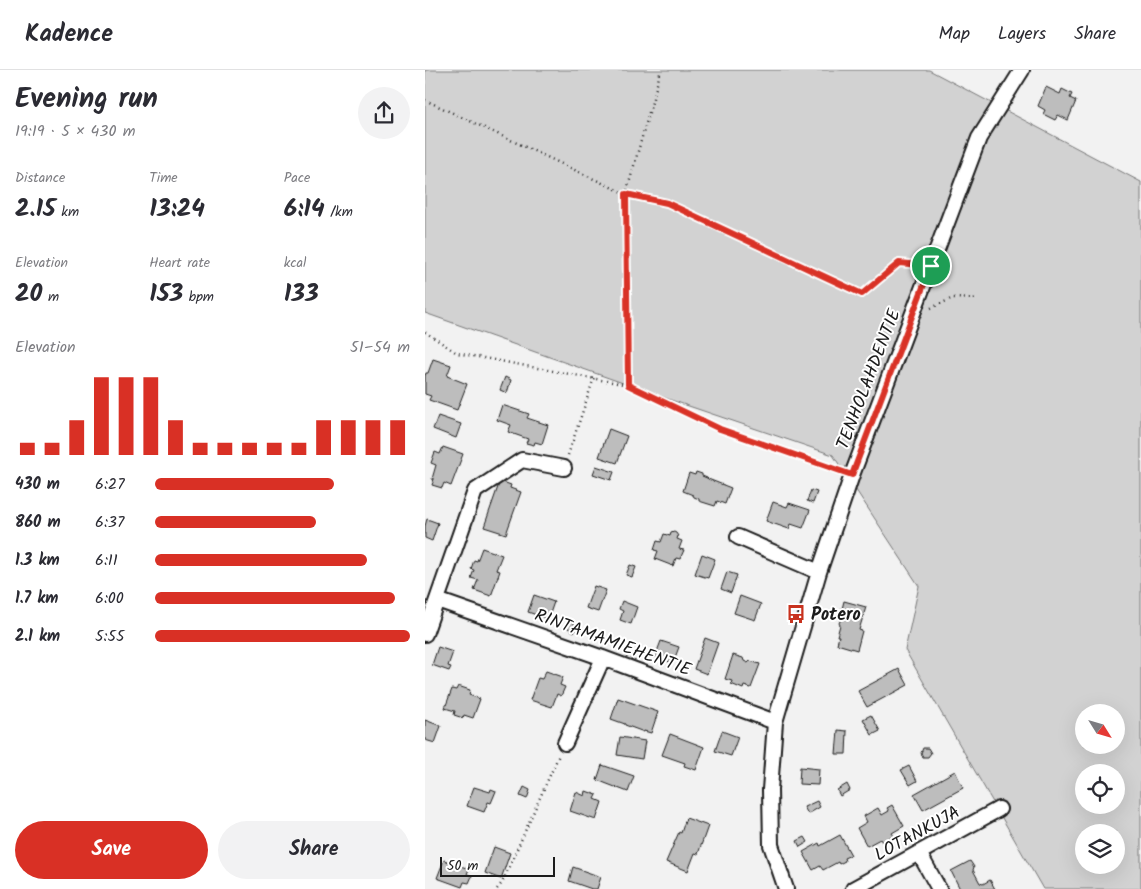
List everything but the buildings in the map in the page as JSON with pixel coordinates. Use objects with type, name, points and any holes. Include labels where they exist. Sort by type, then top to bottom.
[{"type":"street","name":"TENHOLAHDENTIE","points":[[786,889],[771,845],[770,790],[775,722],[819,572],[852,475],[979,138],[1022,70]]},
{"type":"street","points":[[425,634],[475,491],[522,460],[564,468]]},
{"type":"street","points":[[738,537],[819,572]]},
{"type":"street","name":"RINTAMAMIEHENTIE","points":[[437,600],[603,658],[775,722]]},
{"type":"street","points":[[565,743],[603,658]]},
{"type":"street","name":"LOTANKUJA","points":[[853,889],[999,809]]},
{"type":"street","points":[[919,853],[939,889]]},
{"type":"path","points":[[628,385],[626,194],[661,70]]},
{"type":"path","points":[[425,100],[626,194],[667,203],[862,294],[899,263],[931,266]]},
{"type":"path","points":[[915,309],[925,310],[953,298],[978,299]]},
{"type":"path","points":[[425,332],[457,353],[628,385],[720,429],[852,475]]},
{"type":"path","points":[[564,468],[594,378]]},
{"type":"path","points":[[497,889],[502,883],[565,743]]},
{"type":"shaded area","points":[[425,70],[929,70],[1141,182],[1141,889],[1043,889],[905,650],[919,586],[833,455],[425,313]]},
{"type":"place","name":"Potero","points":[[796,614]]},
{"type":"route","points":[[626,194],[667,203],[862,294],[899,263],[931,266],[852,475],[720,429],[628,385],[626,194]]}]
